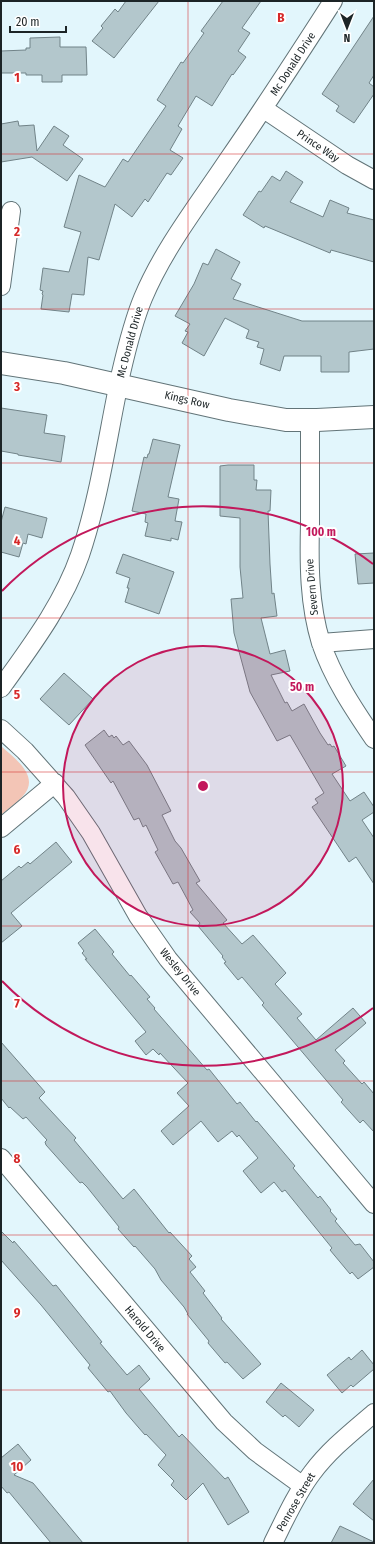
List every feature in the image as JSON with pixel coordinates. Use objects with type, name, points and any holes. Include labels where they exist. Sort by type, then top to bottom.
[{"type":"main road","name":"Kings Row","points":[[1,363],[32,367],[260,416],[286,420],[374,417]]},
{"type":"street","name":"Mc Donald Drive","points":[[1,688],[44,626],[69,582],[79,557],[93,511],[119,385],[135,318],[154,273],[182,227],[264,109],[333,1]]},
{"type":"street","name":"Prince Way","points":[[264,109],[347,165],[374,180]]},
{"type":"street","points":[[1,286],[11,211]]},
{"type":"street","name":"Severn Drive","points":[[310,420],[309,573],[313,610],[321,643],[335,676],[350,704],[374,738]]},
{"type":"street","points":[[321,643],[374,639]]},
{"type":"street","name":"Wesley Drive","points":[[1,728],[55,783],[91,833],[138,916],[168,959],[374,1204]]},
{"type":"street","points":[[1,828],[55,783]]},
{"type":"street","name":"Harold Drive","points":[[1,1158],[224,1422],[255,1451],[303,1486]]},
{"type":"street","name":"Penrose Street","points":[[273,1543],[303,1486],[312,1473],[335,1446],[374,1413]]},
{"type":"shaded area","points":[[1,746],[24,768],[29,781],[28,789],[23,796],[1,815]]},
{"type":"building","points":[[126,1],[159,1],[114,58],[92,41],[103,28],[101,26],[115,9],[118,12]]},
{"type":"building","points":[[223,1],[261,1],[242,28],[250,33],[238,51],[246,57],[233,75],[232,74],[212,106],[196,96],[178,126],[182,129],[170,150],[183,158],[171,175],[167,173],[148,202],[145,199],[132,217],[115,204],[99,260],[88,257],[84,295],[72,294],[69,312],[41,309],[43,291],[40,290],[43,268],[69,272],[81,232],[64,227],[79,175],[105,187],[123,159],[128,162],[166,106],[157,100],[181,62],[183,63],[204,33],[201,31]]},
{"type":"building","points":[[374,16],[374,75],[369,83],[374,87],[374,94],[354,123],[336,111],[339,106],[322,94]]},
{"type":"building","points":[[60,37],[60,47],[86,47],[87,75],[62,75],[62,82],[42,82],[42,75],[26,75],[26,73],[1,73],[1,51],[26,50],[26,48],[30,48],[30,38]]},
{"type":"building","points":[[18,121],[19,126],[34,125],[37,151],[54,126],[69,136],[63,145],[83,159],[67,181],[32,157],[1,162],[1,124]]},
{"type":"building","points":[[286,171],[303,182],[290,202],[323,217],[330,200],[349,208],[347,213],[374,220],[374,262],[331,250],[330,253],[265,226],[264,228],[243,215],[259,191],[261,192],[272,176],[280,181]]},
{"type":"building","points":[[216,249],[240,262],[231,279],[241,284],[233,299],[302,321],[374,321],[374,349],[349,352],[349,372],[321,372],[321,356],[284,356],[280,371],[260,364],[264,349],[257,347],[259,342],[246,338],[249,330],[225,318],[204,356],[182,343],[188,332],[185,331],[190,324],[175,316],[194,284],[203,263],[208,265]]},
{"type":"building","points":[[1,408],[47,415],[44,433],[65,436],[61,462],[1,451]]},
{"type":"building","points":[[153,439],[180,445],[168,497],[179,499],[175,521],[182,522],[178,540],[171,538],[171,541],[145,536],[148,523],[145,522],[146,514],[132,511],[144,457],[147,458],[149,454]]},
{"type":"building","points":[[254,465],[254,480],[257,480],[256,490],[271,490],[270,511],[268,511],[270,564],[272,594],[274,593],[277,616],[261,618],[270,654],[285,650],[290,671],[271,675],[285,703],[287,702],[292,711],[304,704],[328,745],[330,744],[332,747],[334,746],[346,766],[332,774],[350,801],[364,792],[374,807],[374,812],[362,820],[374,838],[374,884],[356,857],[349,862],[312,807],[318,803],[315,799],[324,793],[290,735],[277,741],[250,692],[234,633],[231,599],[243,598],[240,567],[240,518],[220,516],[220,466]]},
{"type":"building","points":[[5,507],[47,518],[42,538],[28,534],[26,544],[23,543],[19,557],[1,552],[1,522]]},
{"type":"building","points":[[374,553],[374,583],[358,584],[355,554]]},
{"type":"building","points":[[123,554],[174,572],[159,614],[125,602],[130,578],[116,573]]},
{"type":"building","points":[[64,673],[93,699],[69,725],[40,699]]},
{"type":"building","points":[[104,730],[109,737],[112,735],[114,738],[116,736],[123,745],[129,741],[147,765],[171,811],[162,815],[175,841],[181,848],[200,881],[196,883],[227,920],[223,923],[242,944],[253,935],[286,973],[275,984],[302,1014],[297,1018],[316,1040],[353,1008],[366,1023],[335,1050],[345,1061],[343,1063],[362,1084],[364,1082],[374,1094],[374,1132],[363,1120],[360,1123],[341,1102],[343,1100],[262,1005],[264,1003],[242,977],[238,980],[224,963],[226,962],[222,957],[223,956],[198,926],[200,923],[190,912],[193,910],[178,882],[173,884],[155,852],[158,850],[146,825],[143,827],[139,818],[134,820],[113,781],[111,783],[85,745]]},
{"type":"building","points":[[56,842],[72,862],[11,913],[22,926],[1,943],[1,881],[19,866],[21,868],[28,862],[30,864]]},
{"type":"building","points":[[95,929],[114,952],[112,954],[150,997],[147,999],[155,1008],[154,1009],[207,1070],[209,1069],[237,1104],[240,1102],[256,1122],[257,1121],[295,1166],[293,1168],[318,1198],[320,1196],[337,1219],[335,1221],[355,1245],[360,1244],[374,1262],[374,1267],[358,1279],[352,1272],[350,1274],[330,1250],[332,1248],[285,1190],[282,1192],[274,1182],[261,1193],[243,1171],[258,1158],[239,1135],[237,1137],[232,1131],[218,1142],[201,1121],[173,1145],[161,1131],[189,1106],[177,1093],[188,1083],[160,1053],[159,1055],[153,1049],[146,1055],[135,1041],[146,1032],[85,959],[87,959],[82,953],[84,951],[78,943]]},
{"type":"building","points":[[1,1042],[45,1092],[39,1098],[76,1138],[74,1140],[123,1199],[134,1189],[169,1233],[170,1232],[192,1256],[189,1259],[196,1267],[190,1272],[205,1291],[203,1293],[222,1318],[221,1319],[261,1364],[243,1379],[227,1362],[225,1363],[208,1343],[209,1341],[187,1314],[184,1307],[161,1280],[155,1269],[118,1229],[119,1227],[87,1187],[82,1182],[80,1183],[46,1145],[45,1142],[47,1140],[26,1117],[23,1119],[10,1107],[9,1108],[1,1098]]},
{"type":"building","points":[[1,1231],[13,1243],[14,1241],[53,1286],[56,1285],[102,1342],[100,1343],[127,1375],[139,1365],[150,1379],[139,1389],[179,1437],[182,1434],[225,1479],[228,1477],[249,1512],[228,1525],[203,1483],[186,1500],[171,1485],[174,1481],[158,1465],[166,1455],[146,1434],[145,1435],[110,1391],[108,1392],[88,1368],[90,1365],[41,1305],[1,1260]]},
{"type":"building","points":[[362,1350],[374,1365],[374,1369],[353,1387],[351,1385],[342,1393],[327,1375],[349,1357],[351,1360]]},
{"type":"building","points":[[281,1383],[314,1410],[299,1427],[285,1415],[283,1417],[266,1402]]},
{"type":"building","points":[[18,1444],[31,1460],[14,1475],[33,1483],[83,1543],[51,1543],[9,1492],[7,1493],[1,1486],[1,1458]]},
{"type":"building","points":[[374,1479],[374,1521],[353,1504]]},
{"type":"building","points":[[340,1526],[374,1542],[374,1543],[331,1543]]}]
